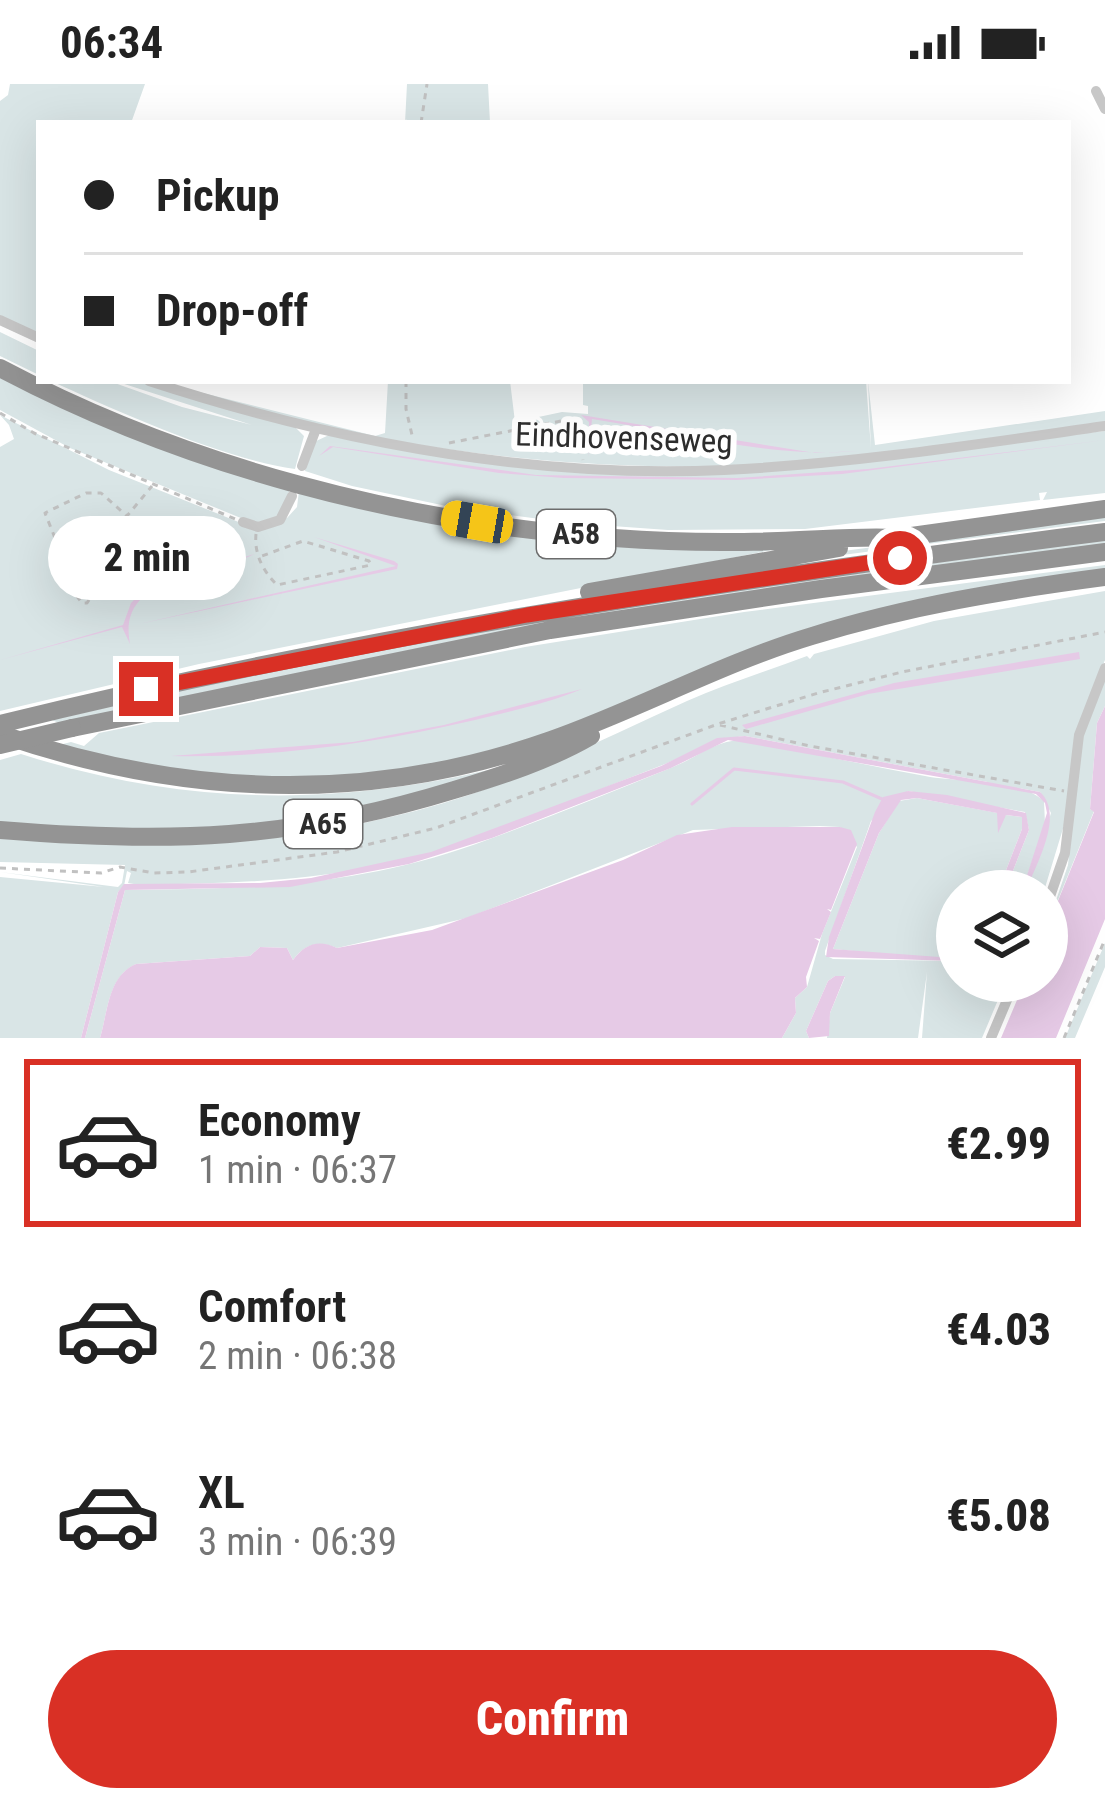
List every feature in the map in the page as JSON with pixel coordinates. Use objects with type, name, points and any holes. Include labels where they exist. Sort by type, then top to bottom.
[{"type":"highway","name":"A58","points":[[0,368],[128,425],[236,465],[423,512],[614,538],[897,538]]},
{"type":"highway","name":"A58","points":[[527,615],[593,591],[734,564],[1105,509]]},
{"type":"highway","points":[[0,724],[182,681],[527,615],[749,578],[1105,532]]},
{"type":"highway","points":[[0,745],[550,630],[1105,552]]},
{"type":"highway","points":[[0,734],[118,770],[277,787],[346,784],[452,769],[552,740],[812,636],[936,603],[1105,577]]},
{"type":"highway","name":"A65","points":[[0,830],[188,839],[345,820],[476,784],[552,755],[586,739],[623,712]]},
{"type":"street","points":[[1096,91],[1105,109]]},
{"type":"street","points":[[0,320],[36,337]]},
{"type":"street","name":"Eindhovenseweg","points":[[159,384],[316,429],[413,449],[583,466],[722,470],[1105,426]]},
{"type":"street","points":[[302,466],[316,429]]},
{"type":"street","points":[[243,522],[258,526],[280,520],[292,496]]},
{"type":"street","points":[[1059,870],[1079,735],[1105,668]]},
{"type":"street","points":[[991,1038],[1006,1002]]},
{"type":"path","points":[[421,120],[427,84]]},
{"type":"path","points":[[406,384],[413,449]]},
{"type":"path","points":[[0,413],[152,486],[243,522]]},
{"type":"path","points":[[438,452],[449,442],[566,420],[579,424],[583,466]]},
{"type":"path","points":[[127,516],[101,494],[86,493],[46,513],[70,571],[88,586],[80,587],[76,595],[82,603],[87,603],[130,535],[127,516],[152,486]]},
{"type":"path","points":[[258,526],[255,546],[265,574],[277,585],[371,566],[343,550],[310,542],[259,557]]},
{"type":"path","points":[[1073,793],[810,746],[718,724],[902,672],[1105,632]]},
{"type":"path","points":[[1064,1038],[1105,940]]},
{"type":"shaded area","points":[[10,84],[145,84],[132,120],[36,120],[36,335],[0,317],[0,101],[8,95]]},
{"type":"shaded area","points":[[407,84],[488,84],[490,120],[405,120]]},
{"type":"shaded area","points":[[0,332],[36,350],[36,374],[0,356]]},
{"type":"shaded area","points":[[0,375],[290,489],[279,518],[253,523],[70,448],[0,410]]},
{"type":"shaded area","points":[[58,384],[117,384],[252,425],[124,384],[149,384],[295,427],[304,436],[295,469],[204,445]]},
{"type":"shaded area","points":[[165,384],[375,436],[385,433],[388,384],[510,384],[515,422],[562,412],[588,414],[583,384],[866,384],[871,449],[868,384],[875,445],[1105,411],[1105,425],[835,462],[633,466],[552,461],[392,440],[233,405]]},
{"type":"shaded area","points":[[0,415],[109,470],[251,527],[287,518],[297,507],[299,491],[392,513],[781,548],[199,664],[0,711],[0,447],[14,439]]},
{"type":"shaded area","points":[[581,415],[807,452],[592,419],[588,457],[589,422]]},
{"type":"shaded area","points":[[1105,431],[1105,493],[1043,500],[1047,492],[1039,493],[1040,500],[805,529],[668,530],[570,523],[451,507],[305,471],[312,443],[329,435],[463,459],[717,471]]},
{"type":"shaded area","points":[[1105,440],[842,474],[737,480],[564,478],[499,473],[333,447],[319,456],[330,446],[536,475],[737,478],[868,469]]},
{"type":"shaded area","points":[[1105,516],[1105,521],[796,561],[806,556]]},
{"type":"shaded area","points":[[314,537],[394,561],[398,564],[397,569],[139,624],[396,566]]},
{"type":"shaded area","points":[[1105,539],[1105,546],[435,645],[59,723],[52,720],[232,678],[597,610]]},
{"type":"shaded area","points":[[1105,565],[1105,570],[950,593],[531,740],[431,766],[297,780],[174,772],[59,745],[84,746],[99,733],[525,647],[744,612]]},
{"type":"shaded area","points":[[169,582],[137,603],[130,621],[130,644],[122,627],[0,660],[123,625],[131,603],[144,590]]},
{"type":"shaded area","points":[[1105,591],[1105,660],[1076,733],[1065,822],[1050,870],[1033,870],[1051,813],[1040,792],[745,736],[711,744],[473,839],[392,863],[308,877],[182,884],[128,883],[131,873],[127,871],[81,1038],[0,1038],[0,877],[104,887],[0,872],[118,887],[125,865],[0,862],[0,838],[119,844],[237,841],[295,835],[411,812],[497,785],[702,695],[807,656],[810,659],[814,654],[934,621]]},
{"type":"shaded area","points":[[1079,652],[1080,659],[868,694],[746,729],[742,725],[894,683]]},
{"type":"shaded area","points":[[1105,675],[1090,809],[1094,811],[1068,875],[1066,870],[1080,740]]},
{"type":"shaded area","points":[[582,689],[543,703],[400,736],[286,752],[171,756],[353,742],[444,725]]},
{"type":"shaded area","points":[[1105,706],[1105,919],[1056,1038],[1001,1038],[1016,1002],[1068,1002],[1068,876],[1094,812],[1090,809],[1097,723]]},
{"type":"shaded area","points":[[745,736],[1040,792],[1050,813],[1041,854],[1035,870],[1029,870],[1047,813],[1036,794],[728,740],[671,768],[492,838],[409,864],[290,887],[125,890],[85,1038],[81,1038],[118,892],[124,884],[311,878],[431,852],[661,766],[717,738]]},
{"type":"shaded area","points":[[730,741],[925,776],[1003,784],[1044,801],[1045,824],[1029,870],[1013,870],[1029,830],[1025,812],[908,791],[871,821],[825,951],[833,959],[936,961],[936,1002],[997,1002],[982,1038],[922,1038],[927,972],[918,1038],[827,1038],[830,1013],[845,977],[835,976],[828,981],[806,1031],[809,1038],[782,1038],[796,1013],[795,998],[807,987],[822,934],[857,847],[840,827],[820,826],[693,830],[467,918],[337,948],[312,945],[293,960],[287,948],[260,947],[250,956],[136,964],[114,986],[100,1038],[85,1038],[125,890],[259,886],[389,869],[501,835]]},
{"type":"shaded area","points":[[21,754],[148,785],[273,795],[397,787],[525,761],[470,783],[267,829],[0,827],[0,760]]},
{"type":"shaded area","points":[[908,791],[947,795],[1026,813],[1029,830],[1013,870],[1006,870],[1022,817],[1006,815],[998,833],[997,813],[917,798],[901,800],[879,833],[833,949],[936,960],[826,957],[829,937],[883,797]]},
{"type":"shaded area","points":[[917,798],[998,813],[999,818],[1022,817],[1006,870],[936,870],[936,959],[833,949],[879,833],[899,801]]},
{"type":"shaded area","points":[[732,827],[840,827],[851,830],[857,844],[831,910],[827,909],[831,912],[820,939],[814,938],[819,941],[807,987],[795,998],[796,1013],[782,1038],[100,1038],[114,986],[136,964],[250,956],[260,947],[287,948],[293,960],[312,945],[337,948],[432,930],[623,860],[677,835]]},
{"type":"shaded area","points":[[1105,943],[1105,967],[1075,1038],[1065,1038]]},
{"type":"shaded area","points":[[845,976],[830,1013],[829,1036],[809,1038],[806,1031],[828,981]]},
{"type":"waterway","points":[[692,804],[734,769],[843,782],[882,799]]},
{"type":"route","points":[[146,689],[527,615],[900,558]]}]
